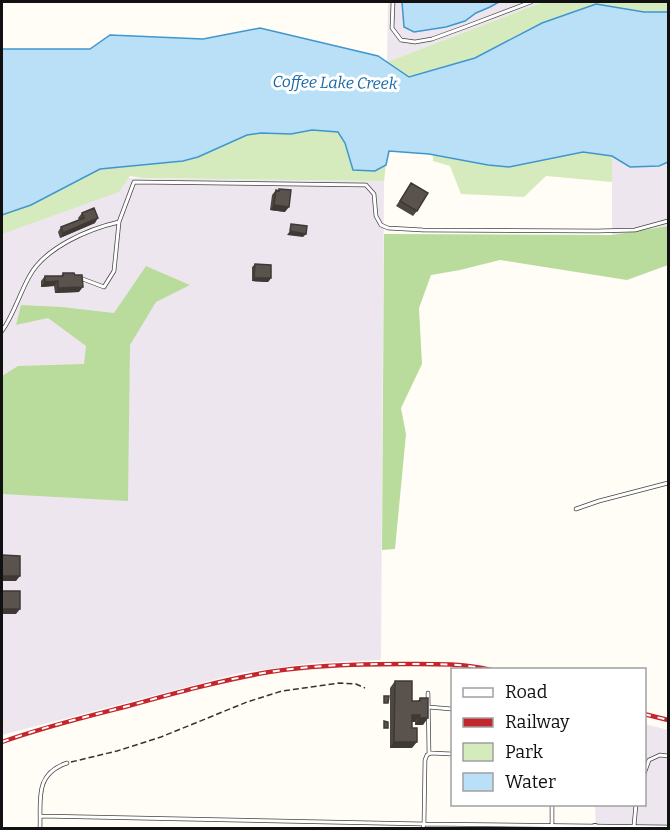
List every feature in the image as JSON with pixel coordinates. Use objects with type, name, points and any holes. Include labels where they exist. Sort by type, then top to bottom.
[{"type":"lane","points":[[393,2],[392,28],[400,40],[415,42],[432,39],[531,2]]},
{"type":"lane","points":[[73,275],[104,287],[114,272],[119,222],[134,182],[366,185],[374,194],[376,216],[381,225],[388,228],[597,231],[635,230],[669,221]]},
{"type":"lane","points":[[2,331],[11,318],[30,274],[46,256],[77,235],[119,222]]},
{"type":"lane","points":[[576,509],[669,483]]},
{"type":"lane","points":[[423,826],[425,760],[426,755],[429,754],[428,693]]},
{"type":"lane","points":[[428,708],[451,709]]},
{"type":"lane","points":[[429,754],[451,754]]},
{"type":"lane","points":[[646,770],[649,760],[660,755],[669,756]]},
{"type":"lane","points":[[40,828],[40,792],[45,778],[55,768],[67,763]]},
{"type":"lane","points":[[552,806],[552,826]]},
{"type":"lane","points":[[634,826],[636,806]]},
{"type":"lane","points":[[41,816],[423,826],[669,827]]},
{"type":"path","points":[[67,763],[161,737],[224,710],[282,691],[339,683],[356,684],[365,688]]},
{"type":"shaded area","points":[[388,2],[543,2],[387,62]]},
{"type":"shaded area","points":[[612,156],[630,167],[659,166],[668,162],[668,226],[612,235]]},
{"type":"shaded area","points":[[125,178],[384,181],[381,660],[313,663],[240,673],[2,735],[2,223]]},
{"type":"shaded area","points":[[646,724],[668,730],[668,828],[596,828],[595,806],[646,806]]},
{"type":"green space","points":[[543,2],[668,2],[668,12],[644,12],[596,4],[542,23],[475,58],[409,77],[387,62]]},
{"type":"green space","points":[[312,130],[338,132],[345,143],[353,170],[375,171],[386,165],[384,181],[130,176],[119,192],[2,234],[2,215],[31,205],[100,169],[183,161],[198,157],[247,135],[291,134]]},
{"type":"green space","points":[[583,152],[612,156],[612,182],[546,176],[524,197],[461,194],[450,166],[433,161],[433,155],[509,167]]},
{"type":"green space","points":[[668,226],[668,265],[627,280],[500,260],[431,275],[419,308],[422,364],[401,408],[406,434],[395,549],[382,550],[384,234],[612,235]]},
{"type":"green space","points":[[146,266],[190,285],[156,302],[130,345],[128,501],[2,494],[2,376],[18,366],[84,364],[86,346],[48,318],[16,325],[21,305],[114,313]]},
{"type":"water","points":[[402,2],[499,2],[465,21],[446,27],[414,32],[404,27]]},
{"type":"water","name":"Coffee Lake Creek","points":[[596,4],[644,12],[668,12],[668,162],[659,166],[630,167],[612,156],[583,152],[509,167],[429,154],[389,151],[386,165],[375,171],[353,170],[345,143],[338,132],[312,130],[291,134],[261,133],[247,135],[198,157],[183,161],[100,169],[31,205],[2,215],[2,49],[90,49],[110,35],[203,39],[260,28],[378,56],[409,77],[475,58],[542,23]]},
{"type":"building","points":[[411,183],[428,193],[417,211],[400,201]]},
{"type":"building","points":[[279,189],[291,190],[289,207],[274,205],[276,190],[279,191]]},
{"type":"building","points":[[94,208],[98,218],[63,233],[61,227],[84,218],[82,213]]},
{"type":"building","points":[[291,224],[307,226],[306,234],[290,231]]},
{"type":"building","points":[[255,264],[271,265],[271,278],[254,278]]},
{"type":"building","points":[[63,273],[82,275],[83,287],[58,288],[58,281],[45,282],[45,276],[63,276]]},
{"type":"building","points":[[2,555],[20,556],[20,576],[2,576]]},
{"type":"building","points":[[2,591],[20,591],[20,609],[2,609]]},
{"type":"building","points":[[395,681],[412,681],[412,701],[428,698],[428,718],[412,715],[412,728],[417,728],[417,742],[394,742]]},
{"type":"building","points":[[384,696],[389,696],[388,703],[384,703]]},
{"type":"building","points":[[384,721],[388,722],[388,728],[384,728]]},
{"type":"railway","points":[[2,742],[49,727],[181,692],[269,672],[318,666],[384,664],[446,664],[480,668]]},
{"type":"railway","points":[[646,714],[668,720]]}]
